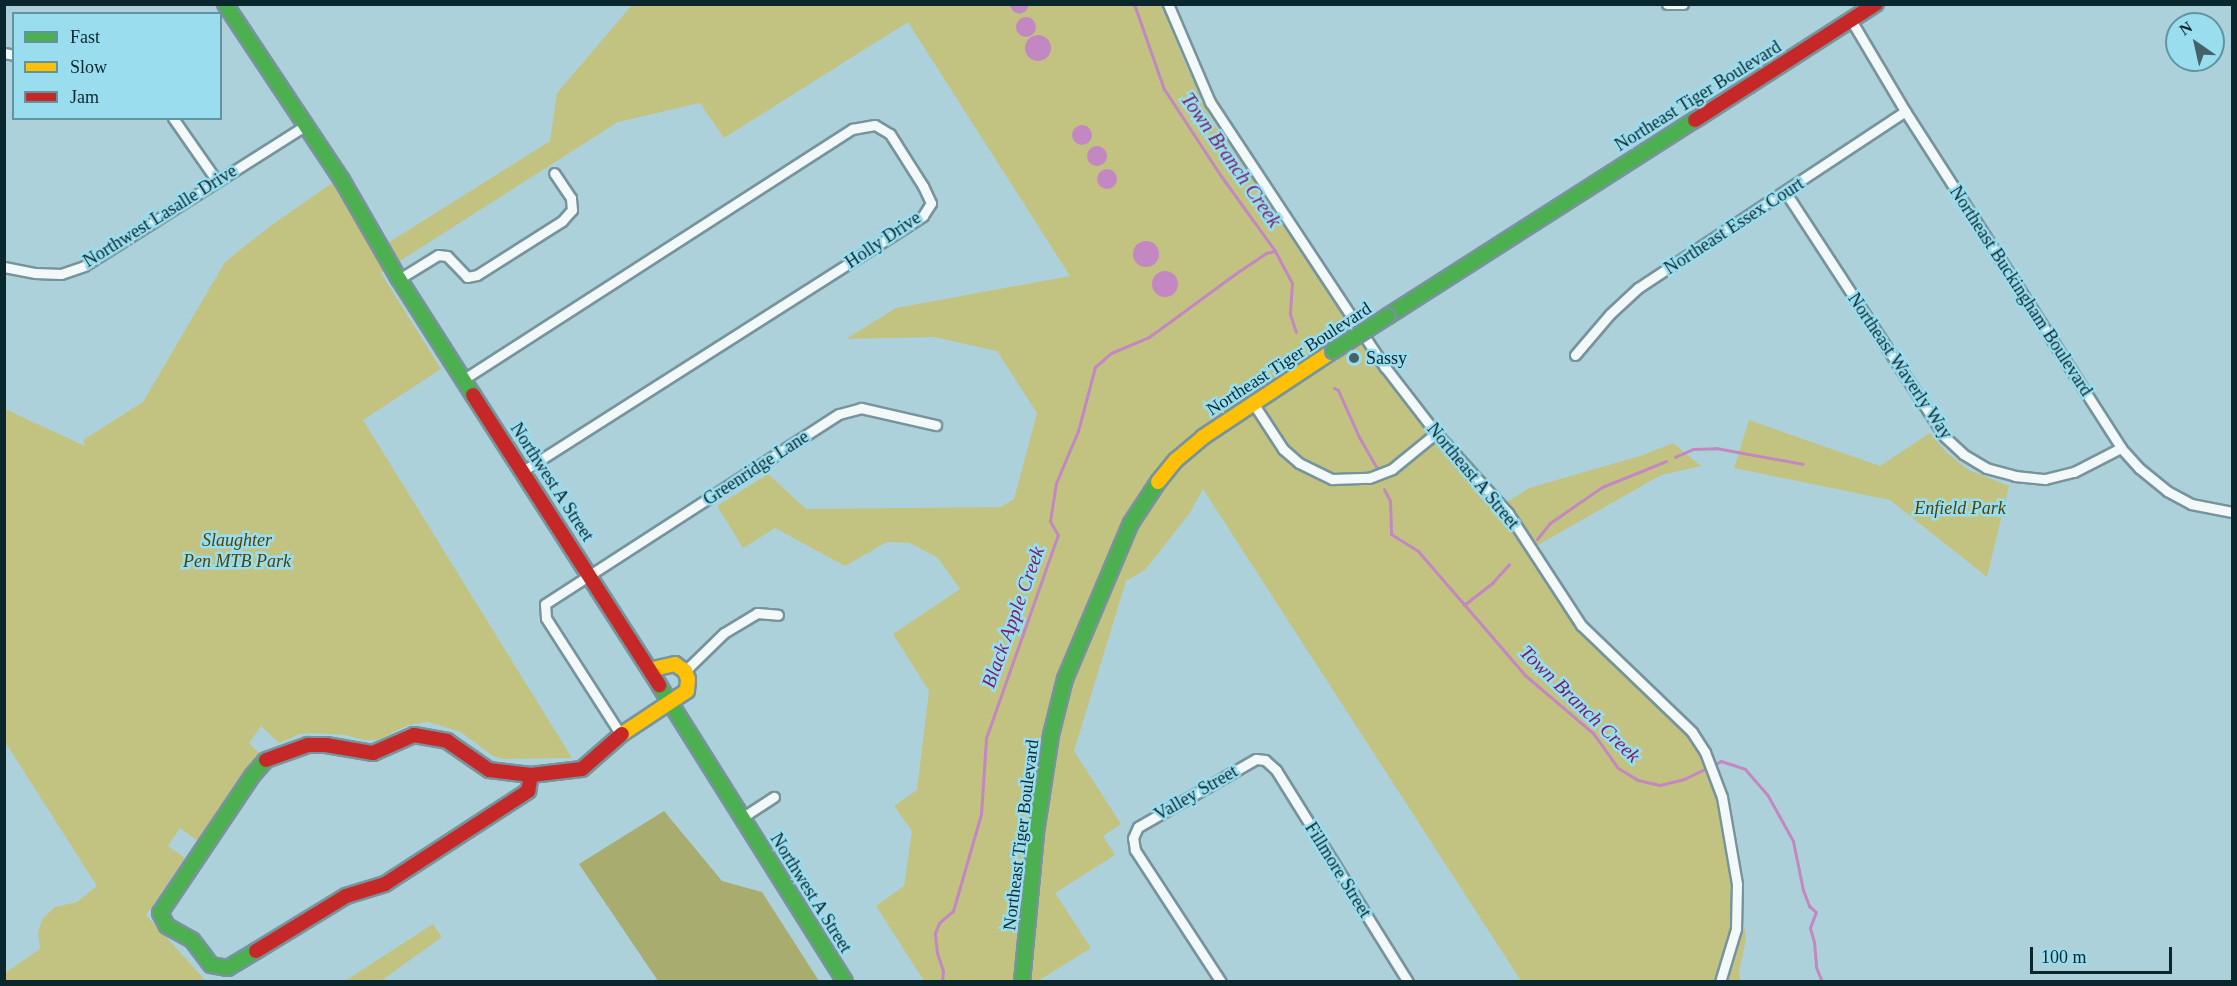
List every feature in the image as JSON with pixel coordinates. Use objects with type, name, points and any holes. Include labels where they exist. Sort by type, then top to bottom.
[{"type":"street","name":"Northwest A Street","points":[[225,4],[342,180],[399,279],[591,576],[845,981]]},
{"type":"street","name":"Northeast A Street","points":[[1168,4],[1210,102],[1385,368],[1436,434],[1508,513],[1581,625],[1692,732],[1711,764],[1732,846],[1738,913],[1732,949],[1720,981]]},
{"type":"street","points":[[1668,5],[1683,4]]},
{"type":"street","name":"Northeast Tiger Boulevard","points":[[1022,981],[1043,778],[1065,679],[1131,524],[1150,491],[1176,460],[1194,444],[1252,403],[1876,4]]},
{"type":"street","name":"Northeast Buckingham Boulevard","points":[[1851,20],[1905,111],[2121,448],[2139,468],[2167,491],[2191,504],[2232,512]]},
{"type":"street","name":"Northeast Essex Court","points":[[1575,355],[1610,314],[1638,288],[1786,193],[1905,111]]},
{"type":"street","points":[[174,120],[217,181]]},
{"type":"street","name":"Northwest Lasalle Drive","points":[[4,267],[35,273],[61,274],[84,266],[306,125]]},
{"type":"street","name":"Holly Drive","points":[[464,379],[852,129],[874,125],[890,134],[923,186],[931,203],[923,216],[523,471]]},
{"type":"street","points":[[399,279],[438,255],[447,256],[467,277],[477,275],[562,221],[572,210],[572,198],[555,173]]},
{"type":"street","name":"Northeast Waverly Way","points":[[1786,193],[1945,438],[1963,454],[1986,468],[2015,476],[2045,478],[2074,472],[2121,448]]},
{"type":"street","points":[[1252,403],[1283,449],[1318,475],[1332,479],[1369,478],[1392,469],[1436,434]]},
{"type":"street","name":"Greenridge Lane","points":[[621,735],[544,613],[545,604],[839,414],[861,408],[936,425]]},
{"type":"street","points":[[685,670],[724,633],[757,613],[778,615]]},
{"type":"street","points":[[531,775],[528,791],[385,884],[346,896],[228,968],[211,965],[192,940],[167,926],[160,913],[252,776],[269,757],[308,745],[326,745],[373,753],[414,735],[430,736],[447,741],[489,770],[531,775],[582,769],[621,735],[687,691],[688,679],[685,670],[675,664],[650,670]]},
{"type":"street","name":"Valley Street","points":[[1221,981],[1136,849],[1133,838],[1138,827],[1195,792],[1256,759],[1265,760]]},
{"type":"street","name":"Fillmore Street","points":[[1265,760],[1276,770],[1408,981]]},
{"type":"street","points":[[743,817],[774,797]]},
{"type":"green space","name":"Slaughter Pen MTB Park","points":[[632,5],[1165,5],[1163,6],[1183,58],[1210,118],[1342,309],[1458,450],[1449,457],[1458,459],[1499,507],[1529,488],[1643,455],[1673,443],[1701,466],[1661,475],[1531,549],[1582,624],[1698,743],[1728,809],[1746,939],[1739,973],[1741,981],[1521,981],[1203,489],[1189,514],[1145,570],[1126,581],[1074,751],[1121,824],[1103,836],[1115,855],[1055,893],[1091,948],[1038,981],[924,981],[876,906],[904,886],[912,831],[894,806],[917,790],[929,691],[893,634],[960,589],[938,558],[910,543],[887,542],[845,566],[775,528],[743,548],[717,506],[768,474],[806,509],[1001,507],[1014,499],[1037,413],[997,351],[934,337],[846,339],[896,308],[1070,276],[908,22],[724,138],[700,103],[618,122],[381,273],[441,369],[363,420],[572,758],[503,759],[493,756],[461,732],[428,722],[408,725],[378,740],[314,733],[300,734],[279,743],[261,726],[249,743],[261,755],[198,841],[180,828],[168,846],[185,858],[146,915],[206,981],[5,982],[5,973],[40,949],[38,932],[43,918],[55,907],[77,902],[97,886],[5,742],[5,409],[85,446],[83,440],[143,402],[225,262],[269,227],[335,181],[375,251],[550,141],[557,93]]},
{"type":"green space","name":"Enfield Park","points":[[1749,420],[1880,466],[1930,433],[1946,452],[1969,470],[2009,486],[1987,577],[1890,500],[1734,468]]},
{"type":"green space","points":[[664,811],[722,881],[762,892],[819,981],[658,981],[579,864]]},
{"type":"green space","points":[[433,924],[442,937],[381,981],[345,981]]},
{"type":"shaded area","points":[[1029,4],[1026,11],[1020,14],[1014,12],[1009,5]]},
{"type":"shaded area","points":[[1026,17],[1033,20],[1036,27],[1033,34],[1026,37],[1019,34],[1016,27],[1019,20]]},
{"type":"shaded area","points":[[1038,35],[1047,39],[1051,48],[1047,57],[1038,61],[1029,57],[1025,48],[1029,39]]},
{"type":"shaded area","points":[[1082,125],[1089,128],[1092,135],[1089,142],[1082,145],[1075,142],[1072,135],[1075,128]]},
{"type":"shaded area","points":[[1097,146],[1104,149],[1107,156],[1104,163],[1097,166],[1090,163],[1087,156],[1090,149]]},
{"type":"shaded area","points":[[1107,169],[1114,172],[1117,179],[1114,186],[1107,189],[1100,186],[1097,179],[1100,172]]},
{"type":"shaded area","points":[[1146,241],[1155,245],[1159,254],[1155,263],[1146,267],[1137,263],[1133,254],[1137,245]]},
{"type":"shaded area","points":[[1165,271],[1174,275],[1178,284],[1174,293],[1165,297],[1156,293],[1152,284],[1156,275]]},
{"type":"waterway","name":"Town Branch Creek","points":[[1134,4],[1164,89],[1221,176],[1275,251],[1292,283],[1290,314],[1296,332]]},
{"type":"waterway","name":"Black Apple Creek","points":[[942,982],[943,971],[937,953],[935,933],[939,923],[953,911],[981,814],[986,738],[1058,535],[1050,521],[1056,483],[1078,431],[1095,367],[1111,353],[1149,337],[1235,274],[1266,253],[1275,251]]},
{"type":"waterway","name":"Town Branch Creek","points":[[1334,388],[1338,390],[1359,437],[1376,467]]},
{"type":"waterway","points":[[1675,457],[1693,449],[1716,448],[1803,464]]},
{"type":"waterway","points":[[1537,539],[1550,523],[1602,487],[1666,461]]},
{"type":"waterway","name":"Town Branch Creek","points":[[1384,489],[1390,501],[1391,534],[1418,551],[1526,676],[1593,733],[1618,768],[1638,780],[1660,785],[1684,779],[1721,761],[1745,769],[1767,794],[1793,841],[1803,890],[1809,906],[1816,912],[1810,928],[1814,942],[1816,967],[1822,982]]},
{"type":"waterway","points":[[1464,605],[1493,582],[1509,564]]},
{"type":"traffic: fast","points":[[225,4],[342,180],[399,279],[473,395]]},
{"type":"traffic: fast","points":[[1388,316],[1695,120]]},
{"type":"traffic: fast","points":[[1333,351],[1388,316]]},
{"type":"traffic: fast","points":[[1022,982],[1036,833],[1051,735],[1065,679],[1131,523],[1158,482]]},
{"type":"traffic: fast","points":[[659,685],[845,982]]},
{"type":"traffic: fast","points":[[256,951],[228,968],[211,965],[192,940],[167,926],[160,913],[252,776],[266,760]]},
{"type":"traffic: slow","points":[[1158,482],[1176,460],[1203,437],[1333,351]]},
{"type":"traffic: slow","points":[[622,734],[687,691],[688,679],[685,671],[675,664],[650,670]]},
{"type":"traffic: jam","points":[[1695,120],[1876,4]]},
{"type":"traffic: jam","points":[[473,395],[659,685]]},
{"type":"traffic: jam","points":[[266,760],[308,745],[326,745],[373,753],[414,735],[447,741],[489,770],[531,775],[582,769],[622,734]]},
{"type":"traffic: jam","points":[[256,951],[346,896],[385,884],[528,791],[531,775]]},
{"type":"place","name":"Sassy","points":[[1354,358]]}]
